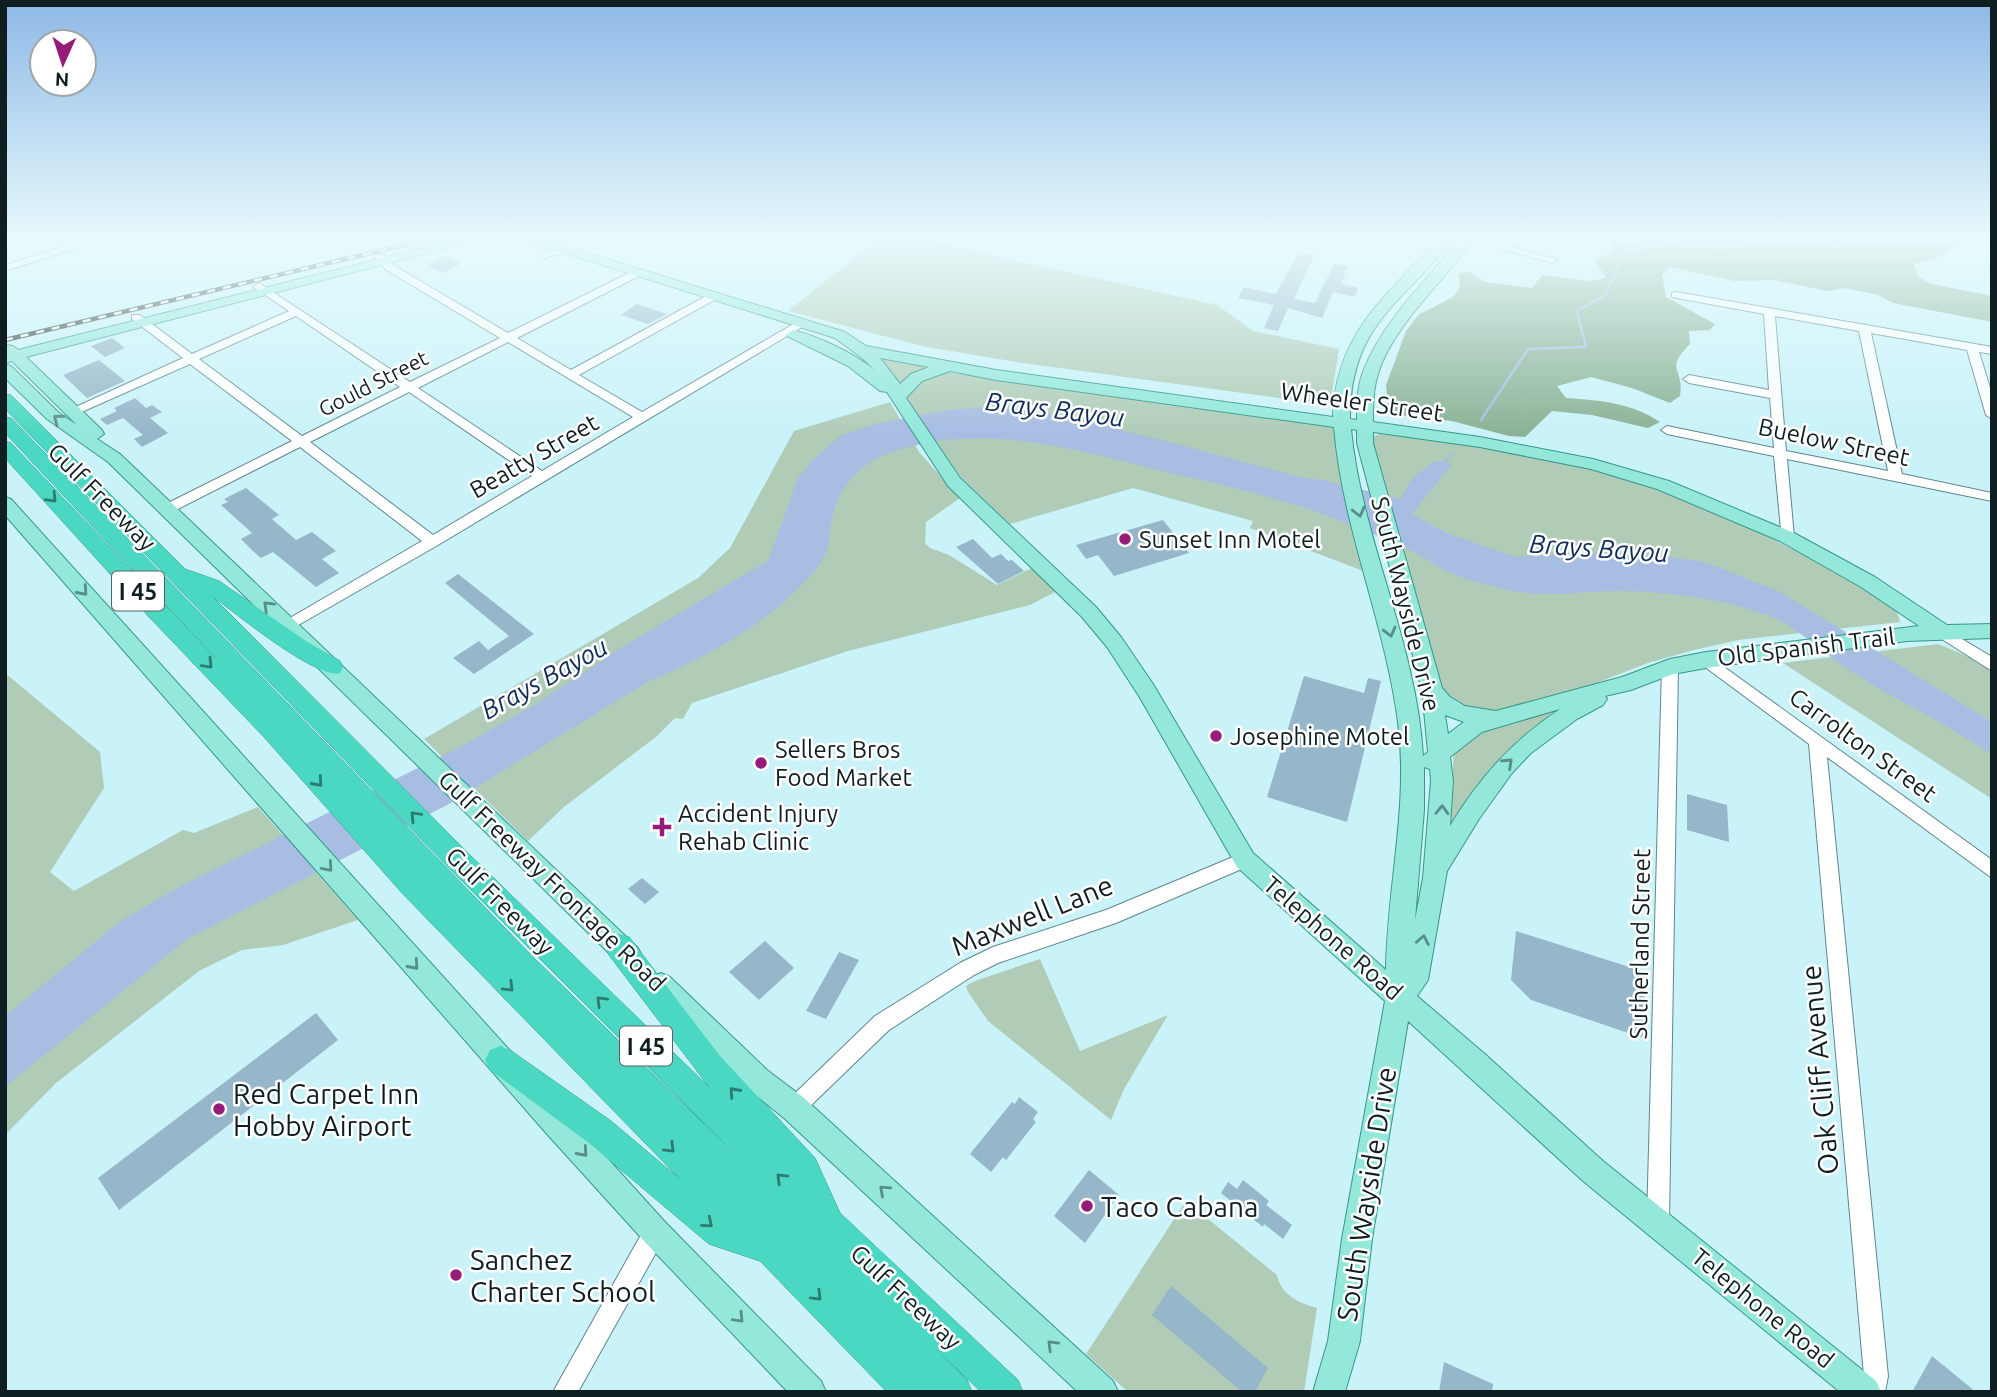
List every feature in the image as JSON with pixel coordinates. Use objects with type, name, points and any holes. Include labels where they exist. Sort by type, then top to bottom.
[{"type":"highway","name":"Gulf Freeway","points":[[5,399],[18,442],[180,575],[292,721],[437,876],[955,1392]]},
{"type":"highway","name":"Gulf Freeway","points":[[5,422],[18,442],[159,614],[292,721],[437,876],[769,1248],[912,1392]]},
{"type":"highway","points":[[180,575],[212,586],[267,626],[331,667]]},
{"type":"highway","name":"Gulf Freeway","points":[[437,876],[830,1226],[1006,1392]]},
{"type":"highway","points":[[619,946],[710,1066],[804,1169],[830,1226]]},
{"type":"highway","points":[[500,1060],[600,1132],[720,1233],[769,1248]]},
{"type":"main road","points":[[8,356],[208,302]]},
{"type":"main road","name":"Telephone Road","points":[[709,302],[741,317],[792,329],[840,335],[866,351],[884,370],[894,384],[898,399]]},
{"type":"main road","name":"Telephone Road","points":[[710,302],[792,329],[838,352],[870,373],[898,399],[954,482],[1089,612],[1114,642],[1146,690],[1245,860],[1593,1171],[1658,1221],[1865,1392]]},
{"type":"main road","name":"South Wayside Drive","points":[[1329,1392],[1344,1341],[1357,1239],[1399,996],[1398,965],[1413,797],[1413,750],[1408,713],[1345,458],[1341,419],[1351,355],[1363,333],[1391,302]]},
{"type":"main road","name":"South Wayside Drive","points":[[1399,996],[1415,980],[1435,878],[1443,781],[1433,690],[1369,463],[1364,423],[1366,396],[1374,360],[1416,302]]},
{"type":"main road","name":"Wheeler Street","points":[[792,329],[866,351],[960,369],[1341,419]]},
{"type":"main road","name":"Wheeler Street","points":[[840,335],[968,363],[1594,456],[1664,481],[1787,532],[1951,632]]},
{"type":"main road","points":[[1351,355],[1374,360]]},
{"type":"main road","points":[[8,356],[95,432],[114,458]]},
{"type":"main road","name":"Gulf Freeway Frontage Road","points":[[8,356],[53,415],[114,458],[757,1079],[793,1108],[1102,1392]]},
{"type":"main road","points":[[898,399],[912,379],[926,372],[960,369]]},
{"type":"main road","points":[[5,503],[655,1232],[810,1392]]},
{"type":"main road","name":"Old Spanish Trail","points":[[1435,878],[1481,793],[1502,768],[1574,709],[1623,684],[1670,667],[1760,652],[1907,634],[1992,631]]},
{"type":"main road","name":"Old Spanish Trail","points":[[1413,797],[1431,762],[1464,732],[1500,718],[1623,684]]},
{"type":"main road","points":[[1433,690],[1447,707],[1464,714],[1500,718]]},
{"type":"street","points":[[283,302],[542,477]]},
{"type":"street","points":[[452,302],[643,418]]},
{"type":"street","name":"Gould Street","points":[[167,509],[574,302]]},
{"type":"street","points":[[572,374],[704,302]]},
{"type":"street","points":[[1715,302],[1992,351]]},
{"type":"street","points":[[73,411],[297,312]]},
{"type":"street","points":[[1769,312],[1787,532]]},
{"type":"street","points":[[139,319],[433,542]]},
{"type":"street","name":"Beatty Street","points":[[288,626],[792,329]]},
{"type":"street","points":[[1864,329],[1896,478]]},
{"type":"street","points":[[1972,348],[1992,415]]},
{"type":"street","points":[[1689,379],[1774,395]]},
{"type":"street","name":"Buelow Street","points":[[1667,430],[1992,497]]},
{"type":"street","points":[[1951,632],[1992,652]]},
{"type":"street","points":[[1951,632],[1992,665]]},
{"type":"street","name":"Carrolton Street","points":[[1706,660],[1992,870]]},
{"type":"street","name":"Sutherland Street","points":[[1658,1221],[1670,667]]},
{"type":"street","name":"Oak Cliff Avenue","points":[[1817,743],[1876,1376],[1873,1392]]},
{"type":"street","name":"Maxwell Lane","points":[[793,1108],[882,1023],[967,969],[993,957],[1110,917],[1245,860]]},
{"type":"street","points":[[565,1392],[655,1232]]},
{"type":"green space","points":[[799,302],[1204,302],[1217,305],[1253,331],[1339,349],[1330,405],[1023,363],[922,346],[788,311]]},
{"type":"green space","points":[[1443,302],[1675,302],[1715,324],[1710,330],[1689,331],[1690,344],[1676,365],[1681,387],[1680,396],[1670,403],[1632,388],[1591,377],[1557,386],[1566,398],[1626,406],[1660,422],[1648,428],[1592,415],[1552,411],[1525,437],[1509,436],[1452,421],[1399,415],[1388,405],[1386,385],[1406,331],[1418,315]]},
{"type":"green space","points":[[1992,302],[1992,322],[1893,303]]},
{"type":"green space","points":[[880,359],[928,369],[898,385]]},
{"type":"green space","points":[[945,372],[1333,426],[1338,433],[1342,485],[1366,572],[1250,528],[1253,521],[1133,488],[1010,524],[961,477],[908,400],[910,386]]},
{"type":"green space","points":[[890,402],[919,452],[960,498],[926,522],[925,543],[997,585],[1032,568],[1057,591],[1030,605],[848,651],[692,703],[683,719],[675,718],[657,736],[564,807],[528,841],[424,739],[698,578],[730,548],[794,431]]},
{"type":"green space","points":[[1379,434],[1485,446],[1547,457],[1593,469],[1684,500],[1771,538],[1855,583],[1896,608],[1900,622],[1738,640],[1648,663],[1581,689],[1493,715],[1472,713],[1440,691],[1371,445],[1373,437]]},
{"type":"green space","points":[[1938,644],[1972,658],[1992,671],[1992,799],[1783,663]]},
{"type":"green space","points":[[5,673],[100,752],[104,788],[50,872],[74,891],[183,830],[194,833],[258,807],[358,920],[283,945],[242,950],[199,971],[56,1083],[5,1135]]},
{"type":"green space","points":[[1556,709],[1560,713],[1449,835],[1454,749],[1489,728]]},
{"type":"green space","points":[[1040,959],[1080,1051],[1168,1015],[1124,1089],[1111,1120],[988,1021],[968,992],[966,986],[975,981]]},
{"type":"green space","points":[[1186,1201],[1277,1275],[1287,1293],[1304,1304],[1317,1308],[1304,1392],[1128,1392],[1086,1354]]},
{"type":"water","points":[[1003,406],[1058,415],[1303,478],[1323,480],[1400,499],[1413,478],[1434,461],[1452,464],[1412,514],[1446,533],[1516,557],[1628,551],[1705,562],[1780,592],[1992,722],[1992,755],[1854,673],[1793,628],[1754,611],[1717,601],[1660,593],[1522,593],[1458,576],[1376,535],[1299,506],[1244,491],[1031,442],[962,439],[927,443],[879,457],[858,472],[836,504],[826,553],[821,561],[784,602],[764,618],[718,648],[649,681],[449,804],[187,939],[5,1087],[5,1016],[121,921],[181,886],[458,748],[533,706],[627,644],[768,561],[798,478],[812,461],[840,436],[875,424],[947,410]]},
{"type":"building","points":[[1260,302],[1329,302],[1322,318],[1288,308],[1278,331],[1264,328],[1274,305]]},
{"type":"building","points":[[637,304],[667,314],[648,324],[621,315]]},
{"type":"building","points":[[112,338],[125,348],[105,357],[91,346]]},
{"type":"building","points":[[99,360],[125,381],[87,398],[63,375]]},
{"type":"building","points":[[135,398],[146,408],[152,405],[162,412],[150,418],[168,433],[142,447],[134,439],[143,435],[123,418],[107,425],[100,419],[117,411],[114,408]]},
{"type":"building","points":[[246,488],[279,515],[272,519],[296,540],[312,532],[336,551],[322,559],[339,573],[316,587],[273,552],[261,558],[254,552],[241,539],[252,533],[221,505],[228,502],[224,499]]},
{"type":"building","points":[[1163,520],[1189,553],[1114,576],[1098,555],[1086,559],[1076,545]]},
{"type":"building","points":[[973,539],[992,558],[1001,554],[1024,571],[998,584],[956,547]]},
{"type":"building","points":[[458,574],[534,634],[474,674],[453,658],[479,641],[488,650],[509,636],[445,583]]},
{"type":"building","points":[[1304,676],[1364,693],[1368,678],[1381,681],[1347,822],[1267,797]]},
{"type":"building","points":[[1687,794],[1727,805],[1729,842],[1687,830]]},
{"type":"building","points":[[642,878],[659,892],[645,904],[628,889]]},
{"type":"building","points":[[1516,931],[1645,972],[1643,1038],[1531,1000],[1511,980]]},
{"type":"building","points":[[765,941],[794,968],[759,1000],[729,972]]},
{"type":"building","points":[[839,952],[859,960],[826,1019],[806,1011]]},
{"type":"building","name":"Red Carpet Inn Hobby Airport","points":[[316,1013],[338,1040],[119,1210],[98,1178]]},
{"type":"building","points":[[1019,1097],[1038,1112],[1033,1119],[1036,1122],[1006,1160],[1003,1157],[991,1172],[970,1154]]},
{"type":"building","name":"Taco Cabana","points":[[1089,1170],[1119,1195],[1085,1243],[1054,1216]]},
{"type":"building","points":[[1243,1180],[1269,1201],[1266,1205],[1292,1225],[1283,1239],[1264,1224],[1263,1227],[1221,1193],[1228,1182],[1237,1189]]},
{"type":"building","points":[[1171,1286],[1268,1368],[1255,1392],[1242,1392],[1152,1315]]},
{"type":"building","points":[[1932,1356],[1976,1392],[1912,1392]]},
{"type":"building","points":[[1444,1362],[1493,1384],[1492,1392],[1439,1392]]},
{"type":"waterway","points":[[1481,420],[1528,349],[1586,347],[1577,311],[1593,302]]},
{"type":"waterway","points":[[1441,465],[1452,454]]},
{"type":"railway","points":[[5,340],[164,302]]},
{"type":"place","name":"Sunset Inn Motel","points":[[1125,539]]},
{"type":"place","name":"Josephine Motel","points":[[1216,736]]},
{"type":"place","name":"Sellers Bros Food Market","points":[[761,763]]},
{"type":"place","name":"Accident Injury Rehab Clinic","points":[[662,827]]},
{"type":"place","name":"Red Carpet Inn Hobby Airport","points":[[219,1109]]},
{"type":"place","name":"Taco Cabana","points":[[1087,1206]]},
{"type":"place","name":"Sanchez Charter School","points":[[456,1275]]},
{"type":"water label","name":"Brays Bayou","points":[[1055,409]]},
{"type":"water label","name":"Brays Bayou","points":[[1599,548]]},
{"type":"water label","name":"Brays Bayou","points":[[544,678]]}]
